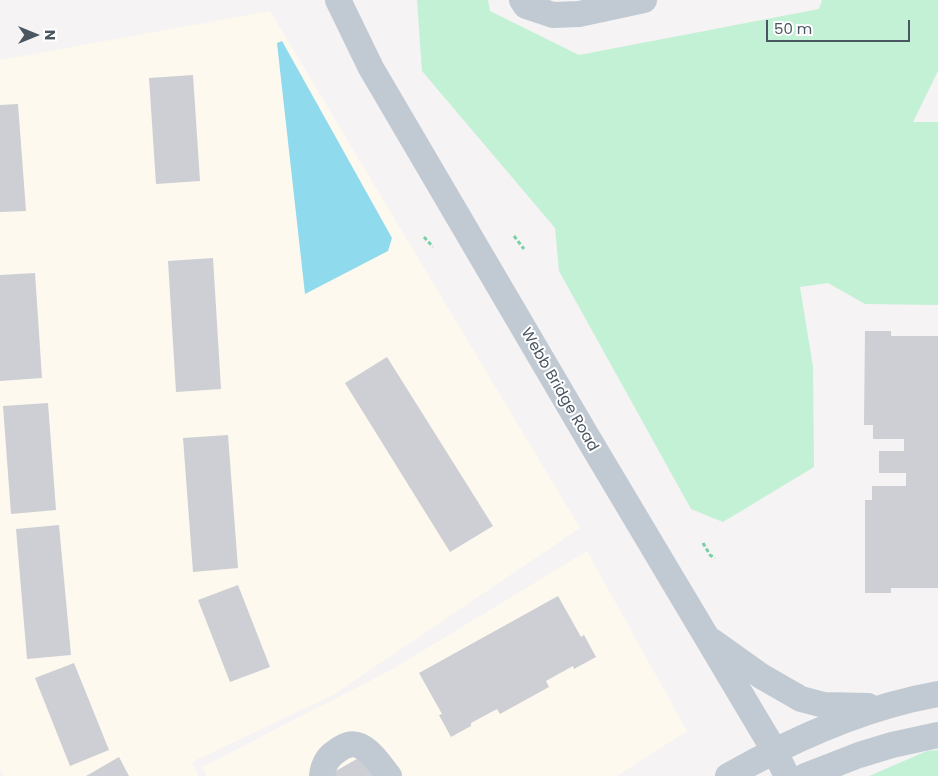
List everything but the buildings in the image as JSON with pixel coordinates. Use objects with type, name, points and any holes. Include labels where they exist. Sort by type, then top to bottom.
[{"type":"street","name":"Webb Bridge Road","points":[[338,0],[380,84],[704,635],[774,750],[787,776]]},
{"type":"street","points":[[522,0],[526,6],[553,15],[579,14],[644,0]]},
{"type":"street","points":[[704,635],[762,676],[801,699],[831,706],[888,706]]},
{"type":"street","points":[[728,776],[774,750],[845,720],[888,706],[938,694]]},
{"type":"street","points":[[805,776],[869,752],[938,735]]},
{"type":"street","points":[[322,776],[322,768],[330,756],[349,744],[356,745],[368,752],[389,776]]},
{"type":"street","points":[[852,776],[869,752]]},
{"type":"path","points":[[514,236],[524,249]]},
{"type":"path","points":[[424,237],[433,247]]},
{"type":"path","points":[[703,543],[710,555],[715,558]]},
{"type":"shaded area","points":[[270,11],[580,528],[333,695],[192,762],[199,776],[3,776],[0,769],[0,60]]},
{"type":"shaded area","points":[[587,551],[687,731],[617,776],[207,776],[202,767],[391,670]]},
{"type":"green space","points":[[417,0],[488,0],[490,11],[579,55],[819,9],[822,0],[938,0],[938,71],[913,122],[938,122],[938,305],[865,304],[828,283],[800,287],[813,367],[814,467],[723,522],[691,509],[559,271],[555,228],[422,71]]},
{"type":"green space","points":[[938,750],[938,776],[869,776],[927,751]]},
{"type":"water","points":[[282,41],[392,238],[388,251],[305,294],[277,43]]}]
